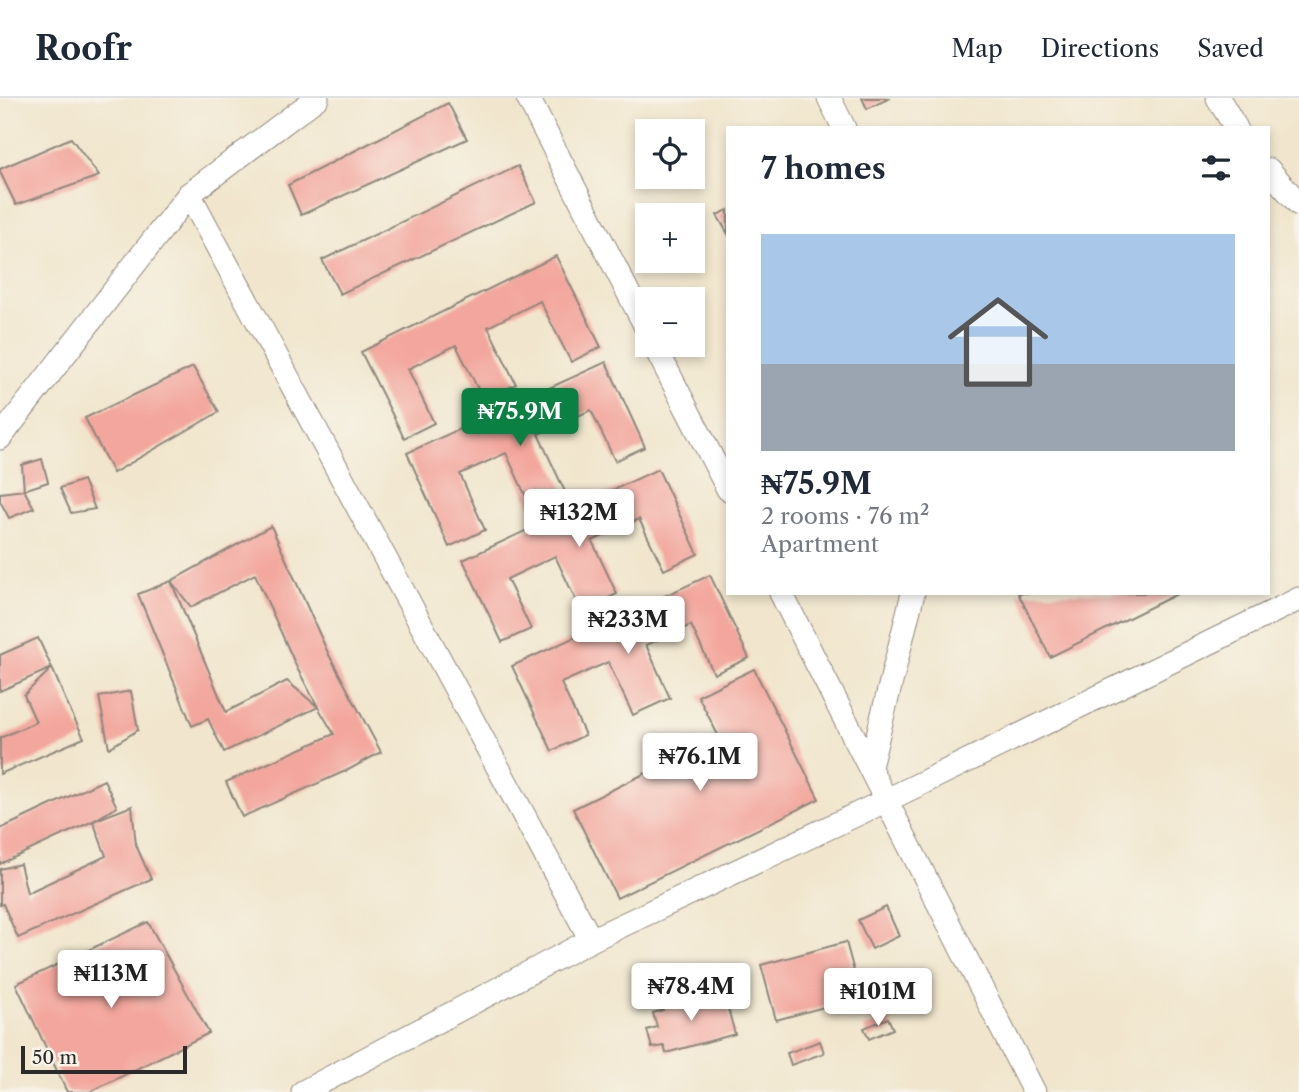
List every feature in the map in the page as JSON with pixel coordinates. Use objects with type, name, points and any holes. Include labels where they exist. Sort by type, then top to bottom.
[{"type":"street","points":[[0,438],[188,194],[317,98]]},
{"type":"street","points":[[528,98],[635,306]]},
{"type":"street","points":[[829,98],[843,126]]},
{"type":"street","points":[[1218,98],[1235,126]]},
{"type":"street","points":[[1270,171],[1297,198]]},
{"type":"street","points":[[188,194],[590,940]]},
{"type":"street","points":[[660,357],[726,485]]},
{"type":"street","points":[[782,595],[1034,1092]]},
{"type":"street","points":[[870,767],[913,595]]},
{"type":"street","points":[[303,1092],[590,940],[887,800],[1299,599]]},
{"type":"building","points":[[862,98],[890,98],[867,109]]},
{"type":"building","points":[[448,103],[467,139],[301,215],[288,185]]},
{"type":"building","points":[[71,138],[99,176],[16,205],[0,169]]},
{"type":"building","points":[[518,166],[536,202],[340,294],[322,260]]},
{"type":"building","points":[[726,211],[726,231],[717,215]]},
{"type":"building","points":[[556,256],[601,347],[571,362],[540,301],[488,327],[516,384],[484,401],[456,345],[408,369],[434,423],[404,438],[361,352]]},
{"type":"building","points":[[606,362],[645,447],[615,461],[591,410],[538,434],[568,498],[534,514],[506,453],[460,474],[485,530],[449,547],[407,453]]},
{"type":"building","points":[[193,367],[219,412],[113,473],[85,418]]},
{"type":"building","points":[[42,459],[48,482],[24,490],[22,465]]},
{"type":"building","points":[[658,469],[698,554],[664,570],[639,519],[592,541],[617,594],[581,611],[555,556],[507,579],[531,629],[502,642],[463,560]]},
{"type":"building","points":[[83,480],[95,509],[71,513],[60,488]]},
{"type":"building","points":[[24,490],[34,508],[9,518],[0,501],[0,493]]},
{"type":"building","points":[[271,526],[328,653],[381,752],[350,769],[242,817],[226,782],[334,734],[297,668],[255,574],[191,607],[171,581]]},
{"type":"building","points":[[710,575],[749,658],[714,674],[691,625],[646,645],[670,698],[633,715],[608,662],[561,683],[585,735],[552,751],[512,666]]},
{"type":"building","points":[[171,581],[226,712],[287,681],[318,707],[224,752],[208,719],[192,726],[138,594]]},
{"type":"building","points":[[1019,595],[1175,595],[1050,657]]},
{"type":"building","points":[[38,638],[52,668],[0,691],[0,655]]},
{"type":"building","points":[[52,668],[84,738],[0,774],[0,738],[36,722],[24,695]]},
{"type":"building","points":[[754,669],[819,799],[617,898],[573,809],[719,737],[698,696]]},
{"type":"building","points":[[131,691],[138,730],[109,748],[99,697]]},
{"type":"building","points":[[104,780],[117,807],[0,864],[0,829]]},
{"type":"building","points":[[132,806],[136,845],[151,879],[18,938],[3,904],[0,905],[0,869],[20,864],[27,893],[106,856],[93,821]]},
{"type":"building","points":[[886,907],[899,936],[872,949],[858,920]]},
{"type":"building","points":[[148,922],[209,1033],[90,1092],[67,1092],[16,984]]},
{"type":"building","points":[[846,942],[861,997],[776,1020],[761,965]]},
{"type":"building","points":[[724,994],[735,1034],[666,1053],[664,1046],[652,1048],[647,1030],[657,1027],[653,1013],[663,1010],[661,1003],[678,999],[685,1004]]},
{"type":"building","points":[[888,1018],[893,1029],[869,1039],[864,1028]]},
{"type":"building","points":[[820,1041],[824,1053],[791,1065],[787,1053]]}]
